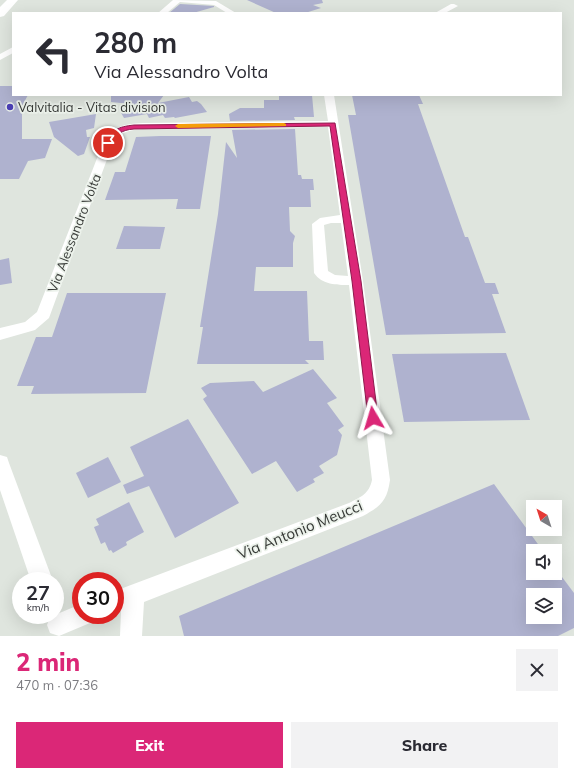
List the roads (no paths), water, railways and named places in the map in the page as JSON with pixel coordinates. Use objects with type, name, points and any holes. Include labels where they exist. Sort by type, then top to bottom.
[{"type":"highway","points":[[0,14],[13,0]]},
{"type":"street","points":[[164,12],[170,8],[177,0]]},
{"type":"street","points":[[182,0],[216,3],[230,12]]},
{"type":"street","points":[[441,12],[454,6]]},
{"type":"street","points":[[0,57],[12,51]]},
{"type":"street","name":"Via Antonio Meucci","points":[[131,635],[124,598],[356,510],[370,502],[379,493],[381,480],[356,281],[328,96]]},
{"type":"street","name":"Via Alessandro Volta","points":[[0,334],[31,326],[39,321],[44,314],[108,143],[114,133],[122,128],[143,126],[333,124]]},
{"type":"street","points":[[347,219],[328,219],[323,220],[318,224],[321,273],[332,280],[356,281]]},
{"type":"street","points":[[0,463],[39,572]]},
{"type":"street","points":[[58,625],[72,619]]},
{"type":"place","name":"Valvitalia - Vitas division","points":[[10,107]]}]
